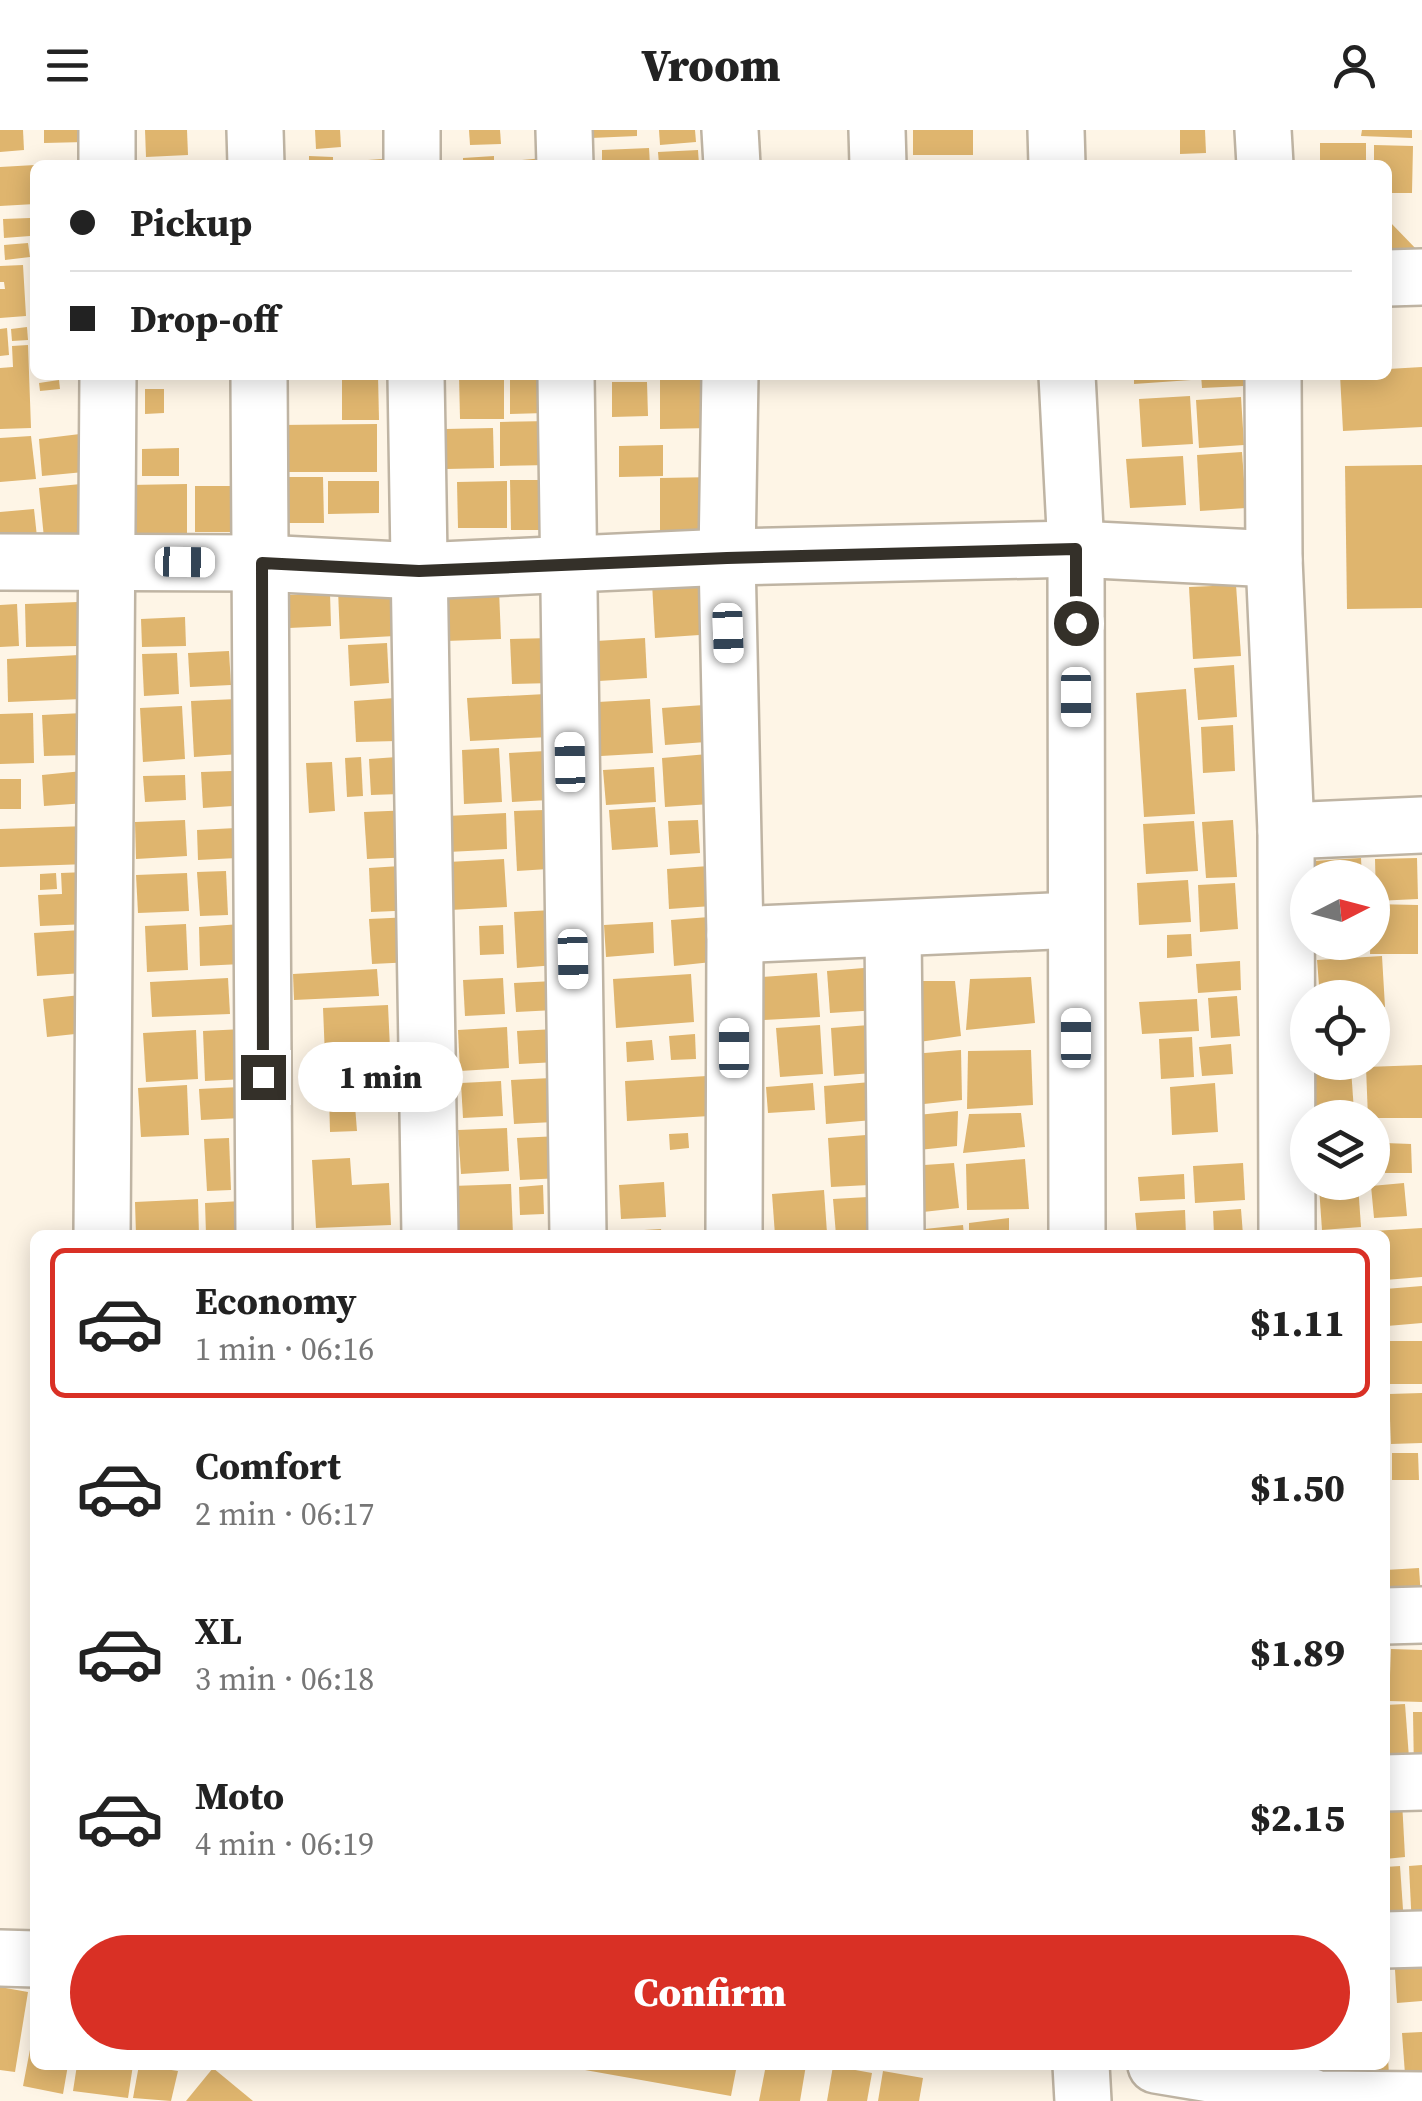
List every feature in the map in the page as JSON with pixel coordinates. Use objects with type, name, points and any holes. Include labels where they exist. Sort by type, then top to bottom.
[{"type":"street","points":[[107,130],[108,160]]},
{"type":"street","points":[[255,130],[256,160]]},
{"type":"street","points":[[412,130],[412,160]]},
{"type":"street","points":[[564,130],[564,160]]},
{"type":"street","points":[[730,130],[732,160]]},
{"type":"street","points":[[877,130],[878,160]]},
{"type":"street","points":[[1056,130],[1056,160]]},
{"type":"street","points":[[1263,130],[1265,160]]},
{"type":"street","points":[[1392,278],[1422,277]]},
{"type":"street","points":[[102,1230],[108,380]]},
{"type":"street","points":[[259,380],[264,1230]]},
{"type":"street","points":[[416,380],[430,1230]]},
{"type":"street","points":[[566,380],[578,1230]]},
{"type":"street","points":[[730,380],[727,558],[735,935],[734,1230]]},
{"type":"street","points":[[1067,380],[1076,549],[1076,1230]]},
{"type":"street","points":[[1273,380],[1274,559],[1286,831],[1287,1230]]},
{"type":"street","points":[[0,562],[262,563],[419,571],[1076,549],[1274,559]]},
{"type":"street","points":[[1286,831],[1422,824]]},
{"type":"street","points":[[735,935],[1075,920]]},
{"type":"street","points":[[893,929],[896,1230]]},
{"type":"street","points":[[1390,1616],[1422,1615]]},
{"type":"street","points":[[1390,1783],[1422,1782]]},
{"type":"street","points":[[1390,1940],[1422,1939]]},
{"type":"street","points":[[0,1958],[30,1958]]},
{"type":"street","points":[[1081,2070],[1083,2101]]},
{"type":"street","points":[[1213,2070],[1282,2076],[1318,2099],[1422,2100]]},
{"type":"building","points":[[0,130],[23,130],[24,150],[0,152]]},
{"type":"building","points":[[44,130],[85,130],[85,142],[44,143]]},
{"type":"building","points":[[145,130],[187,130],[188,155],[146,157]]},
{"type":"building","points":[[315,130],[340,130],[341,147],[316,149]]},
{"type":"building","points":[[469,130],[500,130],[501,144],[470,145]]},
{"type":"building","points":[[591,130],[637,130],[637,136],[591,138]]},
{"type":"building","points":[[659,130],[695,130],[696,142],[660,145]]},
{"type":"building","points":[[913,130],[973,130],[973,155],[913,155]]},
{"type":"building","points":[[1180,130],[1205,130],[1206,153],[1180,154]]},
{"type":"building","points":[[1362,130],[1412,130],[1412,138],[1361,136]]},
{"type":"building","points":[[1320,143],[1366,143],[1366,160],[1320,160]]},
{"type":"building","points":[[1374,145],[1413,146],[1412,193],[1392,193],[1392,160],[1374,160]]},
{"type":"building","points":[[649,148],[650,160],[602,160],[602,150]]},
{"type":"building","points":[[698,150],[699,160],[659,160],[658,152]]},
{"type":"building","points":[[309,156],[333,157],[333,160],[309,160]]},
{"type":"building","points":[[494,156],[494,160],[463,160]]},
{"type":"building","points":[[30,165],[30,204],[0,206],[0,167]]},
{"type":"building","points":[[30,218],[30,236],[4,238],[3,219]]},
{"type":"building","points":[[1392,224],[1420,253],[1392,256]]},
{"type":"building","points":[[28,243],[30,257],[5,260],[4,245]]},
{"type":"building","points":[[23,265],[26,316],[0,318],[0,289],[5,289],[4,282],[0,282],[0,266]]},
{"type":"building","points":[[27,327],[28,340],[12,341],[11,329]]},
{"type":"building","points":[[7,328],[9,355],[0,356],[0,329]]},
{"type":"building","points":[[28,345],[31,428],[0,429],[0,368],[13,367],[12,346]]},
{"type":"building","points":[[1422,367],[1422,427],[1343,431],[1340,380],[1392,380],[1392,369]]},
{"type":"building","points":[[59,380],[60,389],[40,391],[39,383]]},
{"type":"building","points":[[342,380],[378,380],[379,420],[342,420]]},
{"type":"building","points":[[459,380],[504,380],[504,419],[460,419]]},
{"type":"building","points":[[510,380],[544,380],[545,413],[510,414]]},
{"type":"building","points":[[660,380],[710,380],[711,428],[660,429]]},
{"type":"building","points":[[1134,380],[1191,380],[1134,384]]},
{"type":"building","points":[[1201,380],[1243,380],[1244,386],[1202,388]]},
{"type":"building","points":[[612,382],[647,382],[648,416],[612,417]]},
{"type":"building","points":[[145,389],[164,389],[164,413],[145,414]]},
{"type":"building","points":[[1190,396],[1193,444],[1142,447],[1139,399]]},
{"type":"building","points":[[1241,397],[1244,445],[1199,448],[1196,400]]},
{"type":"building","points":[[550,421],[550,465],[500,466],[500,422]]},
{"type":"building","points":[[377,424],[377,472],[279,472],[279,425]]},
{"type":"building","points":[[493,428],[494,468],[446,469],[445,429]]},
{"type":"building","points":[[80,434],[84,472],[42,476],[39,439]]},
{"type":"building","points":[[31,436],[36,479],[0,482],[0,438]]},
{"type":"building","points":[[663,445],[663,476],[619,477],[619,446]]},
{"type":"building","points":[[179,448],[179,476],[142,476],[142,449]]},
{"type":"building","points":[[1242,452],[1246,508],[1200,511],[1197,455]]},
{"type":"building","points":[[1183,456],[1186,505],[1130,508],[1126,459]]},
{"type":"building","points":[[1422,465],[1422,608],[1347,609],[1345,466]]},
{"type":"building","points":[[283,477],[323,477],[324,523],[284,523]]},
{"type":"building","points":[[715,477],[715,534],[660,535],[660,478]]},
{"type":"building","points":[[510,480],[542,480],[543,530],[511,530]]},
{"type":"building","points":[[328,481],[379,481],[379,513],[328,514]]},
{"type":"building","points":[[507,481],[507,528],[458,528],[457,482]]},
{"type":"building","points":[[81,484],[86,535],[44,538],[39,488]]},
{"type":"building","points":[[187,484],[187,537],[130,537],[129,485]]},
{"type":"building","points":[[195,486],[241,486],[242,532],[195,532]]},
{"type":"building","points":[[34,509],[37,537],[0,541],[0,512]]},
{"type":"building","points":[[711,579],[714,634],[655,638],[652,583]]},
{"type":"building","points":[[1236,585],[1241,656],[1193,659],[1189,587]]},
{"type":"building","points":[[392,587],[395,636],[340,639],[338,590]]},
{"type":"building","points":[[499,590],[501,639],[446,641],[444,592]]},
{"type":"building","points":[[330,593],[331,626],[289,628],[288,595]]},
{"type":"building","points":[[78,602],[78,646],[26,647],[25,604]]},
{"type":"building","points":[[17,604],[19,646],[0,647],[0,605]]},
{"type":"building","points":[[185,617],[186,646],[142,647],[141,619]]},
{"type":"building","points":[[551,638],[553,683],[512,684],[510,639]]},
{"type":"building","points":[[645,638],[647,678],[599,681],[596,641]]},
{"type":"building","points":[[387,643],[389,683],[350,686],[348,645]]},
{"type":"building","points":[[229,651],[231,685],[190,687],[188,653]]},
{"type":"building","points":[[177,653],[179,694],[144,696],[142,654]]},
{"type":"building","points":[[79,655],[82,699],[8,702],[7,659]]},
{"type":"building","points":[[1234,665],[1237,717],[1198,720],[1194,668]]},
{"type":"building","points":[[1186,689],[1195,814],[1144,817],[1136,693]]},
{"type":"building","points":[[546,694],[549,737],[470,741],[467,698]]},
{"type":"building","points":[[395,698],[397,741],[356,742],[354,701]]},
{"type":"building","points":[[237,699],[240,754],[194,757],[191,701]]},
{"type":"building","points":[[650,699],[653,753],[601,756],[598,702]]},
{"type":"building","points":[[704,705],[706,742],[665,745],[662,708]]},
{"type":"building","points":[[182,706],[185,759],[143,762],[140,708]]},
{"type":"building","points":[[33,713],[34,763],[0,764],[0,714]]},
{"type":"building","points":[[83,713],[85,755],[44,756],[42,715]]},
{"type":"building","points":[[1233,725],[1235,771],[1203,773],[1201,727]]},
{"type":"building","points":[[499,748],[502,802],[464,804],[462,750]]},
{"type":"building","points":[[546,751],[549,800],[512,802],[509,753]]},
{"type":"building","points":[[708,754],[711,804],[665,807],[662,758]]},
{"type":"building","points":[[361,757],[363,796],[347,797],[345,758]]},
{"type":"building","points":[[397,757],[400,794],[371,795],[369,759]]},
{"type":"building","points":[[332,762],[335,811],[309,813],[306,763]]},
{"type":"building","points":[[654,767],[656,802],[606,805],[603,770]]},
{"type":"building","points":[[83,771],[86,803],[44,806],[42,775]]},
{"type":"building","points":[[232,771],[233,806],[203,808],[201,772]]},
{"type":"building","points":[[185,775],[186,800],[145,802],[143,776]]},
{"type":"building","points":[[0,779],[21,779],[21,809],[0,809]]},
{"type":"building","points":[[655,807],[658,847],[612,850],[609,810]]},
{"type":"building","points":[[412,810],[415,857],[367,859],[364,812]]},
{"type":"building","points":[[545,810],[548,869],[517,871],[514,811]]},
{"type":"building","points":[[506,813],[507,849],[448,852],[447,816]]},
{"type":"building","points":[[185,820],[187,856],[136,859],[135,822]]},
{"type":"building","points":[[698,820],[700,853],[670,855],[668,821]]},
{"type":"building","points":[[1233,820],[1237,877],[1206,878],[1202,822]]},
{"type":"building","points":[[1194,821],[1198,871],[1146,874],[1143,824]]},
{"type":"building","points":[[87,826],[88,864],[0,867],[0,829]]},
{"type":"building","points":[[236,828],[237,858],[198,860],[197,830]]},
{"type":"building","points":[[1417,858],[1418,899],[1390,900],[1390,860],[1375,859]]},
{"type":"building","points":[[504,859],[507,907],[450,910],[448,862]]},
{"type":"building","points":[[416,865],[418,910],[371,912],[369,868]]},
{"type":"building","points":[[709,866],[712,906],[669,909],[667,869]]},
{"type":"building","points":[[226,871],[228,915],[200,916],[197,872]]},
{"type":"building","points":[[86,872],[89,924],[40,926],[38,895],[62,894],[61,873]]},
{"type":"building","points":[[56,873],[57,889],[40,890],[40,874]]},
{"type":"building","points":[[187,873],[189,911],[138,913],[136,875]]},
{"type":"building","points":[[1188,880],[1191,922],[1139,925],[1137,883]]},
{"type":"building","points":[[1235,883],[1238,929],[1200,932],[1198,885]]},
{"type":"building","points":[[1390,904],[1418,905],[1418,954],[1390,954]]},
{"type":"building","points":[[553,910],[556,965],[517,968],[514,912]]},
{"type":"building","points":[[411,917],[413,962],[372,964],[369,919]]},
{"type":"building","points":[[709,917],[712,962],[674,966],[671,920]]},
{"type":"building","points":[[653,922],[654,953],[606,957],[604,925]]},
{"type":"building","points":[[186,924],[188,970],[147,972],[145,926]]},
{"type":"building","points":[[241,924],[242,964],[200,966],[199,927]]},
{"type":"building","points":[[503,925],[504,954],[480,955],[479,926]]},
{"type":"building","points":[[81,930],[83,973],[37,976],[34,933]]},
{"type":"building","points":[[1191,934],[1192,956],[1167,958],[1167,935]]},
{"type":"building","points":[[1317,960],[1382,960],[1383,980],[1319,980]]},
{"type":"building","points":[[1240,961],[1241,990],[1198,993],[1196,964]]},
{"type":"building","points":[[876,967],[879,1010],[830,1013],[827,971]]},
{"type":"building","points":[[377,969],[379,996],[294,1000],[293,974]]},
{"type":"building","points":[[817,973],[820,1017],[764,1020],[761,977]]},
{"type":"building","points":[[691,974],[694,1022],[616,1028],[613,979]]},
{"type":"building","points":[[1031,977],[1035,1023],[966,1030],[970,979]]},
{"type":"building","points":[[228,978],[230,1014],[152,1017],[150,982]]},
{"type":"building","points":[[503,978],[505,1014],[465,1016],[463,980]]},
{"type":"building","points":[[554,981],[555,1010],[516,1012],[514,983]]},
{"type":"building","points":[[894,981],[955,981],[961,1036],[898,1045]]},
{"type":"building","points":[[90,994],[94,1032],[47,1037],[43,999]]},
{"type":"building","points":[[1237,996],[1240,1036],[1211,1038],[1208,998]]},
{"type":"building","points":[[1197,999],[1199,1031],[1142,1034],[1139,1002]]},
{"type":"building","points":[[388,1005],[390,1049],[360,1051],[361,1080],[326,1081],[323,1008]]},
{"type":"building","points":[[820,1025],[823,1074],[780,1077],[776,1028]]},
{"type":"building","points":[[869,1025],[872,1073],[834,1076],[831,1028]]},
{"type":"building","points":[[507,1027],[509,1068],[460,1071],[458,1030]]},
{"type":"building","points":[[243,1029],[245,1079],[205,1081],[203,1031]]},
{"type":"building","points":[[556,1029],[557,1062],[519,1064],[517,1031]]},
{"type":"building","points":[[196,1030],[198,1079],[146,1082],[143,1033]]},
{"type":"building","points":[[695,1034],[696,1059],[671,1060],[669,1036]]},
{"type":"building","points":[[1192,1037],[1194,1077],[1161,1079],[1159,1039]]},
{"type":"building","points":[[652,1040],[654,1060],[627,1062],[626,1042]]},
{"type":"building","points":[[1231,1044],[1233,1074],[1202,1076],[1199,1047]]},
{"type":"building","points":[[961,1050],[962,1100],[905,1106],[900,1055]]},
{"type":"building","points":[[1031,1050],[1033,1105],[967,1109],[968,1051]]},
{"type":"building","points":[[1422,1065],[1422,1118],[1390,1118],[1390,1100],[1367,1100],[1367,1080],[1390,1080],[1390,1066]]},
{"type":"building","points":[[723,1075],[726,1115],[627,1121],[625,1081]]},
{"type":"building","points":[[551,1078],[554,1122],[514,1124],[511,1080]]},
{"type":"building","points":[[1309,1080],[1352,1080],[1353,1100],[1310,1100]]},
{"type":"building","points":[[501,1081],[503,1116],[463,1118],[461,1083]]},
{"type":"building","points":[[871,1082],[873,1120],[826,1124],[824,1086]]},
{"type":"building","points":[[813,1083],[815,1110],[768,1113],[766,1087]]},
{"type":"building","points":[[1215,1083],[1218,1132],[1172,1135],[1170,1087]]},
{"type":"building","points":[[187,1085],[189,1135],[141,1137],[138,1088]]},
{"type":"building","points":[[240,1087],[241,1118],[201,1120],[199,1089]]},
{"type":"building","points":[[354,1093],[357,1131],[330,1132],[329,1094]]},
{"type":"building","points":[[958,1111],[957,1146],[909,1151],[907,1116]]},
{"type":"building","points":[[1021,1113],[1025,1147],[963,1153],[969,1114]]},
{"type":"building","points":[[507,1128],[509,1171],[461,1174],[458,1130]]},
{"type":"building","points":[[688,1133],[689,1148],[670,1150],[669,1134]]},
{"type":"building","points":[[866,1135],[869,1185],[831,1187],[828,1138]]},
{"type":"building","points":[[560,1136],[562,1178],[520,1180],[517,1138]]},
{"type":"building","points":[[229,1138],[231,1190],[207,1191],[204,1139]]},
{"type":"building","points":[[1390,1143],[1411,1144],[1412,1173],[1390,1173]]},
{"type":"building","points":[[350,1158],[352,1185],[389,1183],[391,1225],[316,1228],[312,1160]]},
{"type":"building","points":[[1025,1159],[1029,1209],[967,1210],[966,1164]]},
{"type":"building","points":[[954,1163],[959,1208],[905,1214],[909,1166]]},
{"type":"building","points":[[1243,1163],[1245,1200],[1195,1203],[1193,1166]]},
{"type":"building","points":[[1184,1174],[1185,1199],[1140,1201],[1138,1177]]},
{"type":"building","points":[[664,1182],[666,1217],[621,1219],[619,1185]]},
{"type":"building","points":[[1404,1183],[1407,1216],[1374,1218],[1372,1200],[1390,1200],[1390,1184]]},
{"type":"building","points":[[511,1184],[513,1230],[455,1230],[452,1186]]},
{"type":"building","points":[[543,1185],[544,1214],[520,1215],[519,1187]]},
{"type":"building","points":[[824,1190],[827,1230],[775,1230],[772,1194]]},
{"type":"building","points":[[868,1197],[871,1230],[836,1230],[833,1199]]},
{"type":"building","points":[[198,1199],[199,1230],[136,1230],[135,1202]]},
{"type":"building","points":[[1320,1200],[1359,1200],[1361,1227],[1322,1230]]},
{"type":"building","points":[[242,1201],[244,1230],[206,1230],[205,1203]]},
{"type":"building","points":[[1241,1209],[1243,1230],[1214,1230],[1213,1211]]},
{"type":"building","points":[[1185,1210],[1186,1230],[1137,1230],[1135,1213]]},
{"type":"building","points":[[1009,1218],[1009,1230],[969,1230],[969,1223]]},
{"type":"building","points":[[963,1225],[964,1230],[915,1230]]},
{"type":"building","points":[[1422,1228],[1422,1277],[1390,1280],[1389,1230]]},
{"type":"building","points":[[1422,1286],[1422,1323],[1390,1326],[1390,1289]]},
{"type":"building","points":[[1390,1341],[1422,1341],[1422,1384],[1390,1384]]},
{"type":"building","points":[[1422,1393],[1422,1443],[1391,1444],[1390,1394]]},
{"type":"building","points":[[1392,1453],[1418,1453],[1419,1480],[1392,1480]]},
{"type":"building","points":[[1419,1568],[1421,1598],[1390,1600],[1390,1570]]},
{"type":"building","points":[[1391,1649],[1422,1650],[1422,1702],[1390,1701]]},
{"type":"building","points":[[1405,1704],[1409,1758],[1390,1759],[1390,1705]]},
{"type":"building","points":[[1413,1712],[1422,1712],[1422,1772],[1414,1772]]},
{"type":"building","points":[[1402,1801],[1405,1857],[1390,1858],[1390,1802]]},
{"type":"building","points":[[1422,1865],[1422,1927],[1412,1928],[1409,1866]]},
{"type":"building","points":[[1400,1866],[1404,1924],[1390,1925],[1390,1867]]},
{"type":"building","points":[[1422,1952],[1422,2001],[1397,2003],[1394,1954]]},
{"type":"building","points":[[0,1987],[28,1992],[15,2072],[0,2070]]},
{"type":"building","points":[[1422,2032],[1422,2087],[1406,2088],[1402,2033]]},
{"type":"building","points":[[30,2050],[30,2070],[67,2070],[63,2094],[23,2086]]},
{"type":"building","points":[[76,2070],[132,2070],[128,2098],[73,2091]]},
{"type":"building","points":[[138,2070],[178,2071],[171,2101],[133,2098]]},
{"type":"building","points":[[215,2070],[253,2101],[186,2101]]},
{"type":"building","points":[[585,2070],[736,2070],[731,2096]]},
{"type":"building","points":[[765,2070],[805,2070],[800,2101],[759,2101]]},
{"type":"building","points":[[832,2070],[872,2073],[867,2101],[827,2101]]},
{"type":"building","points":[[1321,2070],[1358,2070],[1359,2083],[1322,2086]]},
{"type":"building","points":[[1369,2070],[1389,2070],[1389,2076],[1370,2078]]},
{"type":"building","points":[[883,2071],[923,2078],[919,2101],[878,2101]]},
{"type":"route","points":[[263,1077],[262,563],[419,571],[1076,549],[1076,623]]}]
